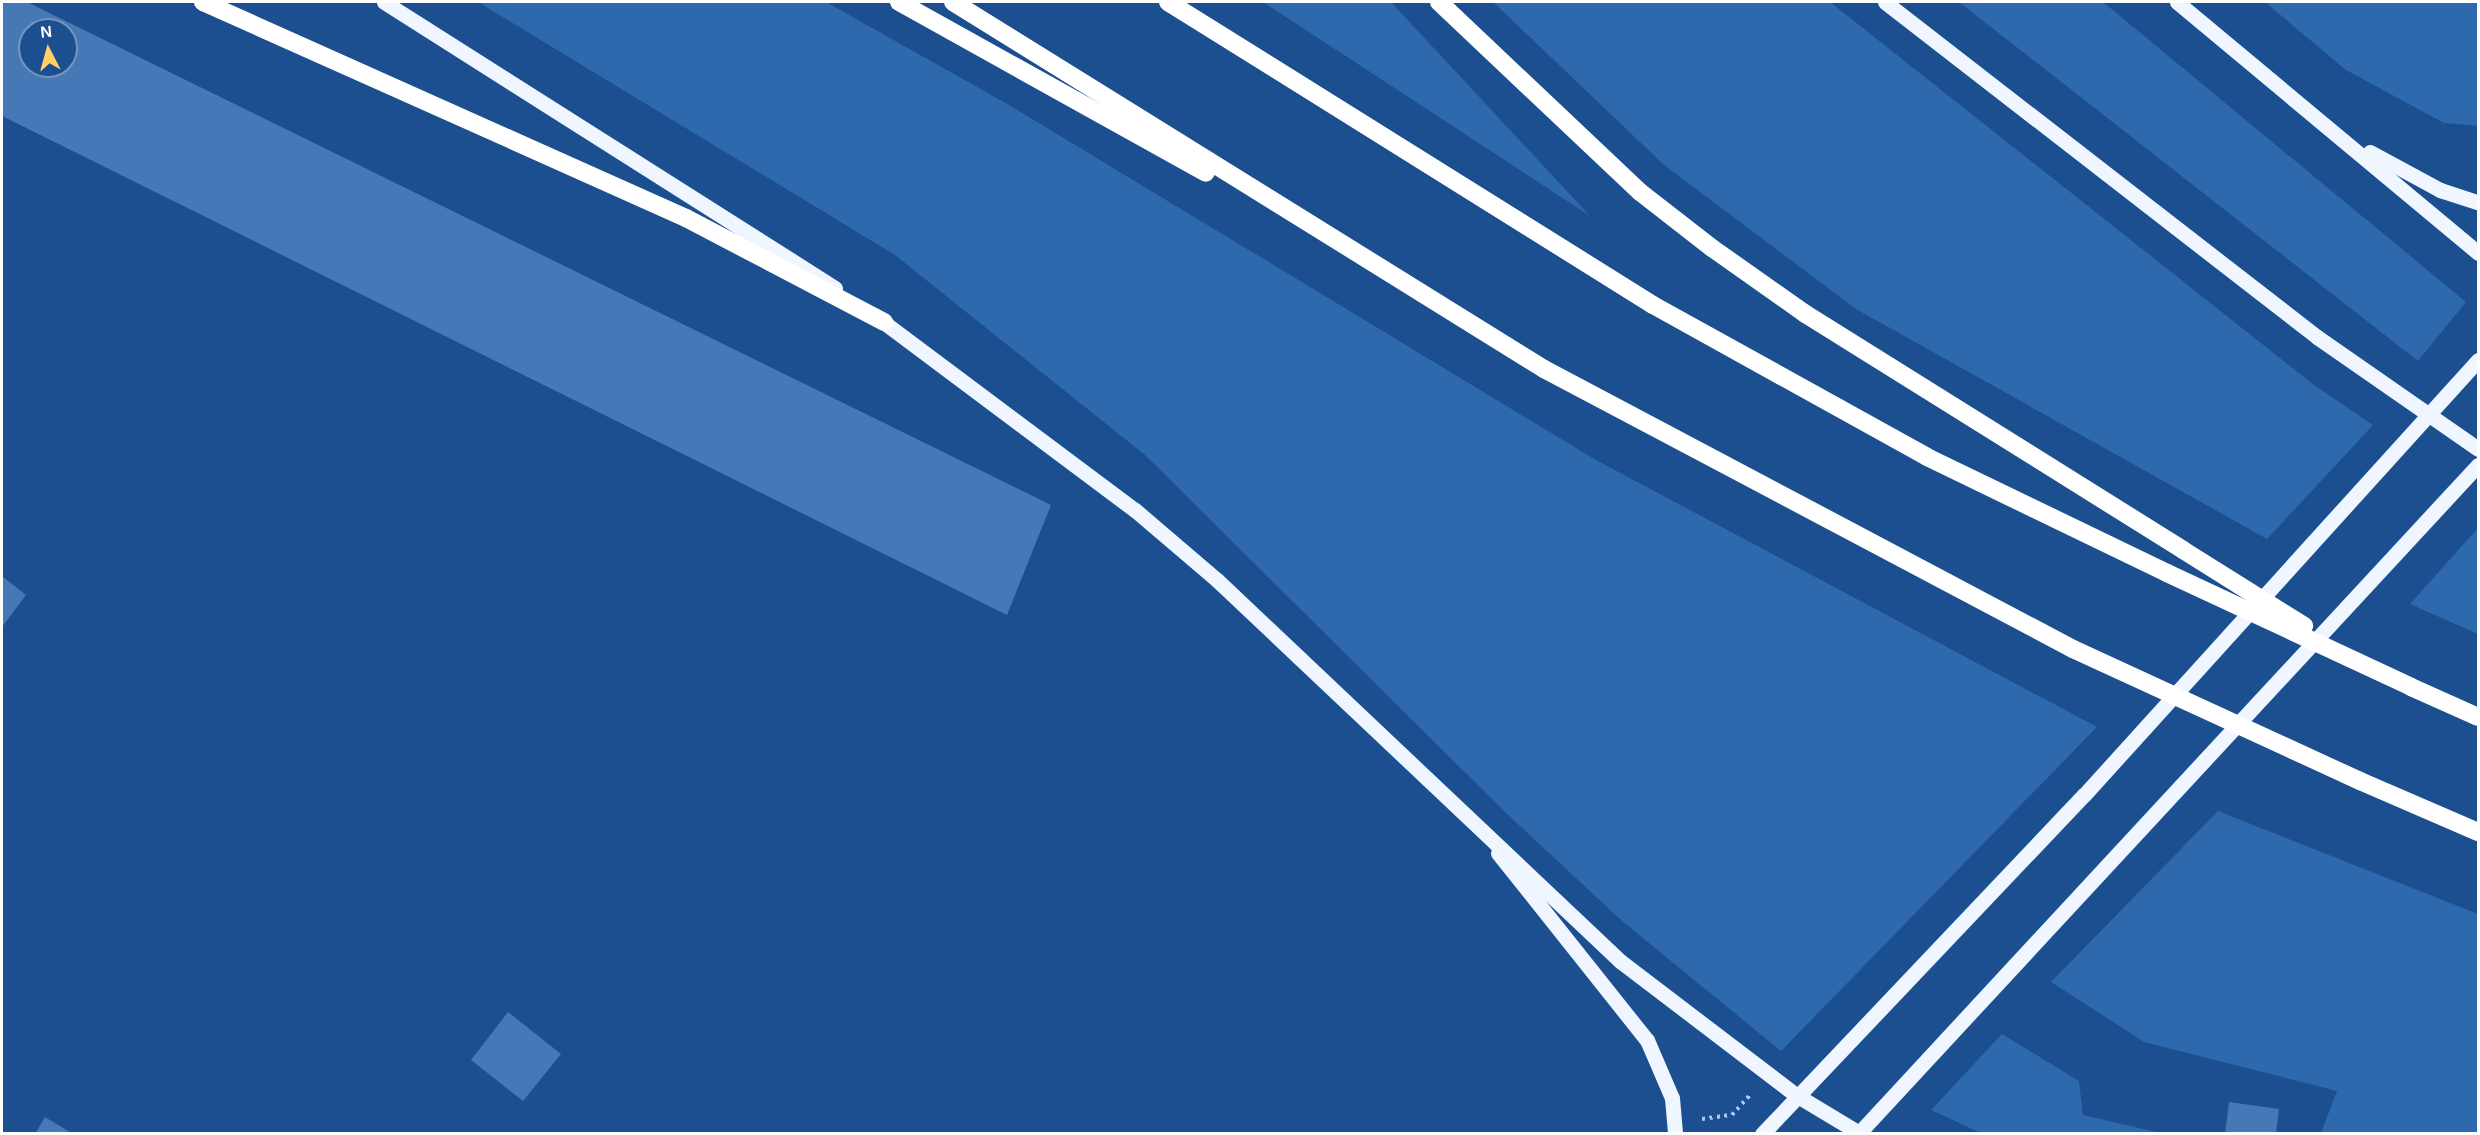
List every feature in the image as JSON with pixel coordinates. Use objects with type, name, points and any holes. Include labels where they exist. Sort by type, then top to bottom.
[{"type":"highway","points":[[202,2],[686,218],[884,322]]},
{"type":"highway","points":[[899,2],[1413,289]]},
{"type":"highway","points":[[953,2],[1544,369],[2073,648],[2360,781],[2478,832]]},
{"type":"highway","points":[[1168,2],[1653,304],[1928,457],[2167,573],[2478,717]]},
{"type":"highway","points":[[1439,2],[1596,152],[1712,248],[1804,313],[2369,667]]},
{"type":"main road","points":[[384,2],[638,159],[884,322],[1135,510],[1458,804],[1620,961],[1796,1095],[1859,1133],[2478,465]]},
{"type":"main road","points":[[1885,2],[2317,337],[2478,449]]},
{"type":"main road","points":[[2177,2],[2478,253]]},
{"type":"main road","points":[[2345,140],[2440,190],[2478,202]]},
{"type":"main road","points":[[1762,1134],[1796,1095],[2084,795],[2478,360]]},
{"type":"main road","points":[[1458,804],[1647,1040],[1672,1098],[1675,1128]]},
{"type":"path","points":[[1675,1128],[1732,1115],[1769,1075]]},
{"type":"shaded area","points":[[478,2],[826,2],[1009,105],[1596,460],[2097,727],[1781,1051],[1622,921],[1506,813],[1145,455],[895,255]]},
{"type":"shaded area","points":[[1263,2],[1391,2],[1590,216]]},
{"type":"shaded area","points":[[1493,2],[1830,2],[2314,385],[2373,425],[2267,539],[1856,309],[1664,165]]},
{"type":"shaded area","points":[[1959,2],[2103,2],[2466,302],[2418,361]]},
{"type":"shaded area","points":[[2265,2],[2478,2],[2478,126],[2444,123],[2346,70]]},
{"type":"shaded area","points":[[2478,528],[2478,634],[2410,604]]},
{"type":"shaded area","points":[[2218,811],[2478,914],[2478,1133],[2321,1133],[2337,1091],[2144,1042],[2051,982]]},
{"type":"shaded area","points":[[2002,1034],[2079,1081],[2083,1115],[2161,1133],[1981,1133],[1931,1110]]},
{"type":"building","points":[[2,2],[27,2],[60,18],[18,18],[18,78],[78,78],[78,27],[1051,505],[1007,615],[2,116]]},
{"type":"building","points":[[2,576],[26,595],[2,627]]},
{"type":"building","points":[[508,1012],[561,1054],[523,1101],[471,1060]]},
{"type":"building","points":[[2229,1102],[2279,1109],[2276,1134],[2225,1134]]},
{"type":"building","points":[[45,1117],[73,1134],[35,1134]]}]
